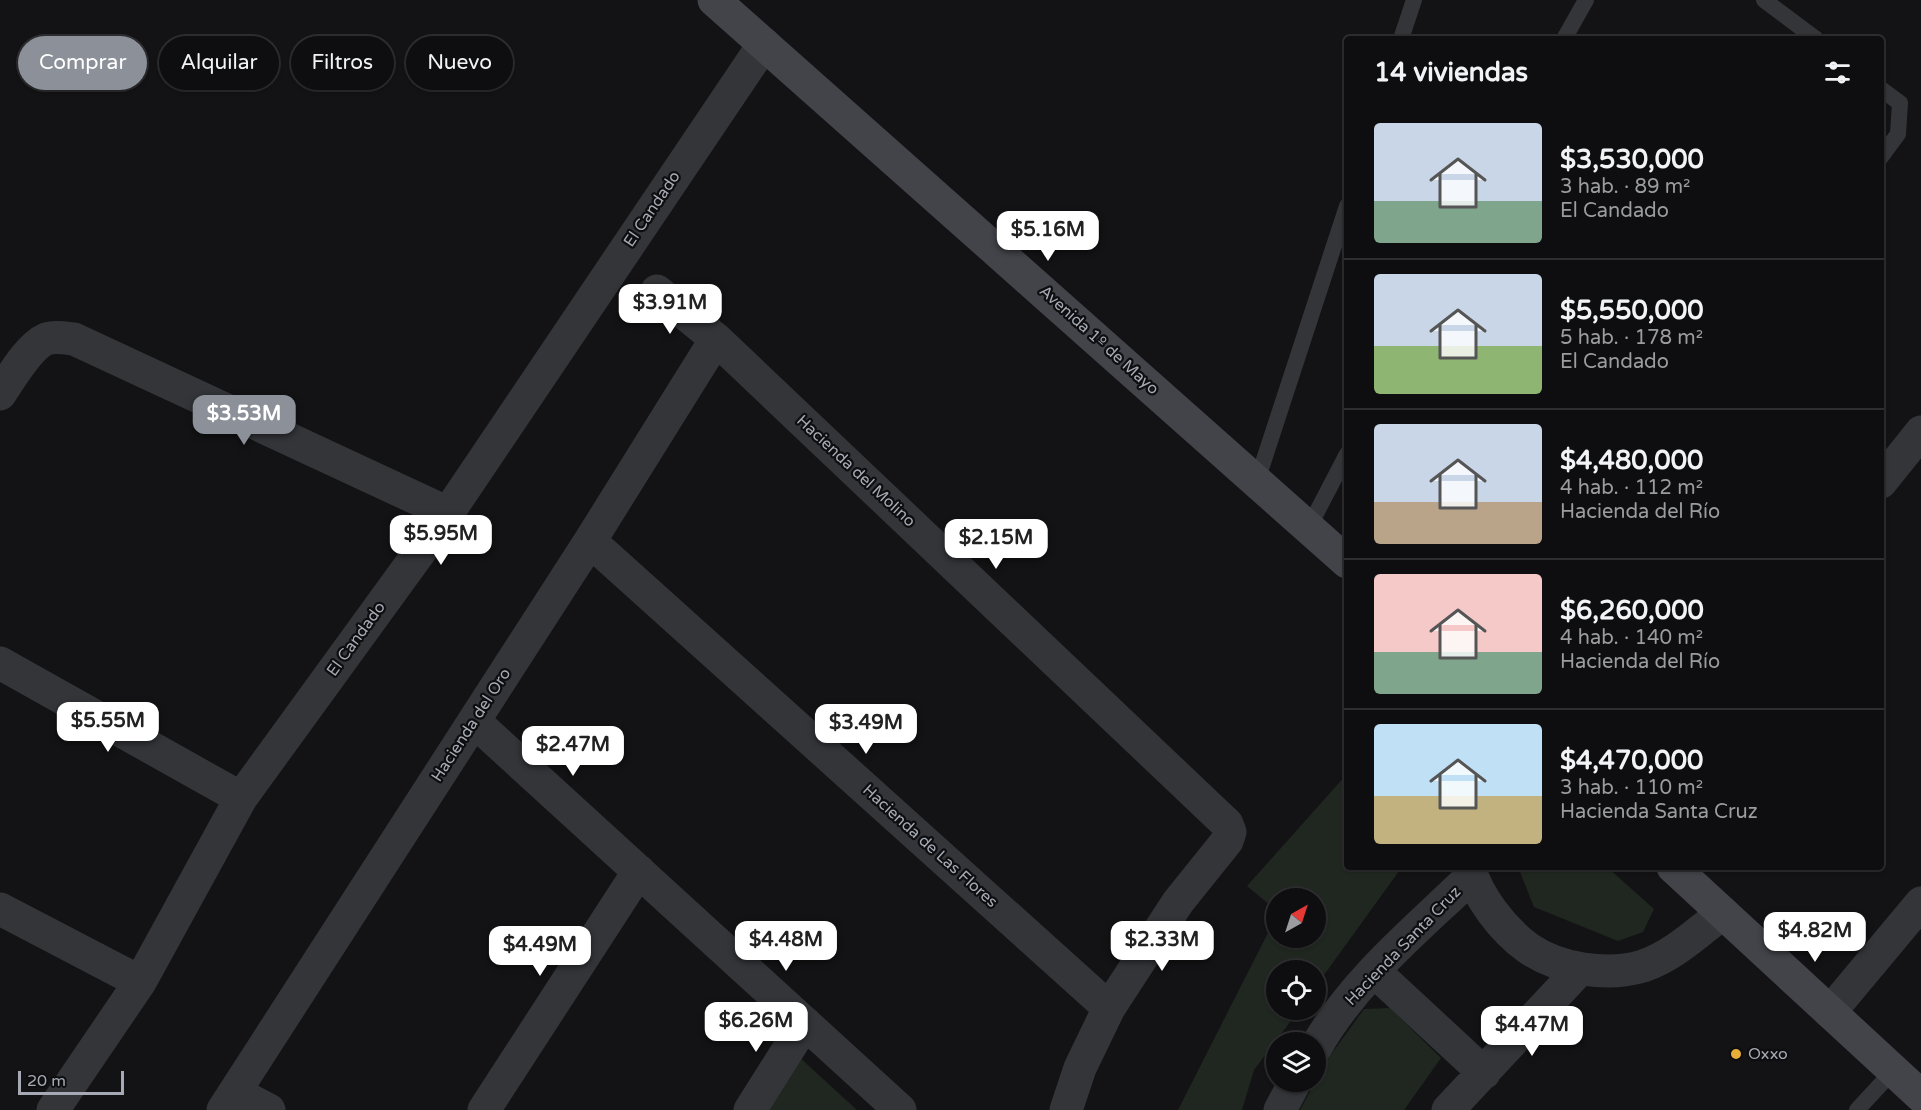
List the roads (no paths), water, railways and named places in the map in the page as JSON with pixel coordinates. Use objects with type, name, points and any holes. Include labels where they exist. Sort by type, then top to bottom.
[{"type":"main road","name":"Avenida 1º de Mayo","points":[[714,0],[1344,559]]},
{"type":"main road","points":[[1676,870],[1921,1096]]},
{"type":"street","name":"El Candado","points":[[53,1110],[140,982],[241,798],[448,513],[764,44]]},
{"type":"street","name":"Hacienda del Molino","points":[[657,291],[716,339],[1227,824],[1230,832],[1227,841],[1178,902],[1109,1008]]},
{"type":"street","points":[[0,394],[35,347],[46,339],[59,337],[74,339],[448,513]]},
{"type":"street","name":"Hacienda del Oro","points":[[229,1101],[590,541],[716,339]]},
{"type":"street","points":[[1884,478],[1921,432]]},
{"type":"street","name":"Hacienda de Las Flores","points":[[590,541],[1109,1008]]},
{"type":"street","points":[[0,663],[241,798]]},
{"type":"street","points":[[474,721],[900,1110]]},
{"type":"street","points":[[484,1110],[639,871]]},
{"type":"street","name":"Hacienda Santa Cruz","points":[[1324,1032],[1330,1021],[1374,971],[1470,871],[1496,915],[1529,948],[1580,970],[1618,970],[1641,966],[1663,958],[1723,913]]},
{"type":"street","points":[[1830,1012],[1921,903]]},
{"type":"street","points":[[0,909],[140,982]]},
{"type":"street","points":[[1448,1110],[1580,970]]},
{"type":"street","points":[[1374,971],[1484,1073]]},
{"type":"street","points":[[1066,1110],[1080,1068],[1109,1008]]},
{"type":"street","points":[[750,1110],[805,1023]]},
{"type":"street","points":[[1280,1110],[1290,1092]]},
{"type":"street","points":[[229,1101],[269,1110]]},
{"type":"lane","points":[[1402,36],[1414,0]]},
{"type":"lane","points":[[1566,36],[1586,0]]},
{"type":"lane","points":[[1764,0],[1812,36]]},
{"type":"lane","points":[[1884,91],[1900,103],[1898,134],[1884,153]]},
{"type":"lane","points":[[1257,481],[1344,215]]},
{"type":"lane","points":[[1309,527],[1344,460]]},
{"type":"lane","points":[[1857,1110],[1894,1070]]},
{"type":"place","name":"Oxxo","points":[[1736,1054]]}]
